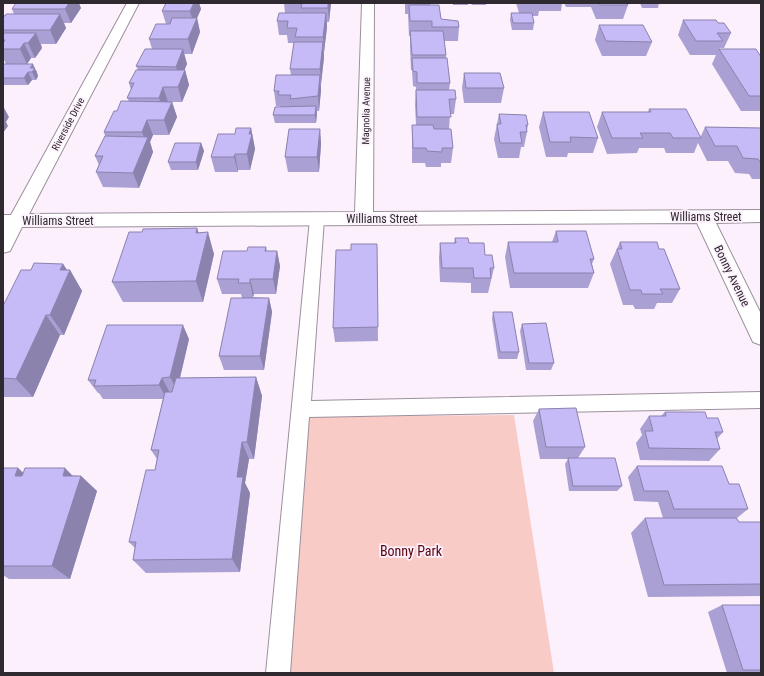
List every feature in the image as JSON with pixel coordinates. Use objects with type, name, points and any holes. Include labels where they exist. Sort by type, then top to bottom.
[{"type":"street","name":"Riverside Drive","points":[[3,246],[10,221],[133,3]]},
{"type":"street","name":"Magnolia Avenue","points":[[364,219],[368,3]]},
{"type":"street","name":"Williams Street","points":[[10,221],[761,216]]},
{"type":"street","name":"Bonny Avenue","points":[[704,217],[761,336]]},
{"type":"lane","points":[[278,673],[317,219]]},
{"type":"lane","points":[[300,409],[761,400]]},
{"type":"green space","name":"Bonny Park","points":[[514,415],[554,673],[278,673],[299,429],[310,417]]},
{"type":"building","points":[[16,3],[69,3],[65,9],[12,9]]},
{"type":"building","points":[[166,3],[194,3],[190,11],[162,11]]},
{"type":"building","points":[[302,3],[328,3],[328,8],[301,8]]},
{"type":"building","points":[[599,3],[627,3],[628,5],[600,5]]},
{"type":"building","points":[[409,5],[439,5],[441,19],[458,21],[459,27],[432,27],[432,21],[410,21]]},
{"type":"building","points":[[279,13],[326,13],[323,37],[295,37],[297,28],[287,28],[288,21],[277,21]]},
{"type":"building","points":[[511,13],[532,13],[534,23],[513,23]]},
{"type":"building","points":[[6,14],[60,14],[50,30],[3,30],[3,16]]},
{"type":"building","points":[[172,18],[197,18],[188,39],[149,39],[156,24],[170,24]]},
{"type":"building","points":[[683,20],[716,20],[718,23],[724,23],[731,33],[717,33],[723,41],[696,41]]},
{"type":"building","points":[[599,25],[643,25],[652,42],[606,41]]},
{"type":"building","points":[[410,31],[443,31],[446,55],[412,55]]},
{"type":"building","points":[[3,33],[36,33],[28,43],[24,43],[20,49],[3,49],[3,43],[5,40],[3,40]]},
{"type":"building","points":[[294,42],[323,42],[320,69],[290,69]]},
{"type":"building","points":[[145,49],[183,49],[176,67],[136,66]]},
{"type":"building","points":[[719,49],[756,49],[761,57],[761,96],[749,96]]},
{"type":"building","points":[[412,58],[447,58],[450,83],[417,83],[417,72],[413,71]]},
{"type":"building","points":[[3,64],[33,64],[30,68],[35,68],[32,72],[28,72],[24,78],[3,78]]},
{"type":"building","points":[[136,70],[185,70],[178,87],[163,87],[159,98],[127,98],[134,83],[129,83]]},
{"type":"building","points":[[464,73],[500,73],[504,88],[466,88]]},
{"type":"building","points":[[276,75],[320,75],[318,96],[290,99],[291,95],[278,95],[279,91],[274,91]]},
{"type":"building","points":[[416,90],[455,90],[456,99],[449,99],[451,117],[417,117]]},
{"type":"building","points":[[121,101],[172,102],[164,120],[147,120],[142,132],[104,132],[114,111],[117,111]]},
{"type":"building","points":[[316,106],[315,115],[273,115],[275,107]]},
{"type":"building","points":[[649,109],[686,109],[701,138],[673,138],[670,133],[640,133],[643,138],[612,138],[602,112],[651,112]]},
{"type":"building","points":[[543,112],[589,112],[598,138],[570,137],[571,142],[550,142]]},
{"type":"building","points":[[499,114],[526,115],[528,125],[526,125],[527,132],[520,132],[522,143],[500,143],[497,124],[501,124]]},
{"type":"building","points":[[412,125],[433,125],[434,129],[451,129],[453,148],[442,148],[442,152],[427,151],[426,148],[413,148]]},
{"type":"building","points":[[705,127],[761,128],[761,163],[758,159],[743,158],[737,146],[715,146]]},
{"type":"building","points":[[236,128],[251,128],[249,134],[252,134],[247,154],[235,154],[234,157],[211,157],[218,134],[235,134]]},
{"type":"building","points":[[289,129],[320,129],[317,157],[285,157]]},
{"type":"building","points":[[105,136],[148,137],[133,173],[96,172],[103,156],[95,156]]},
{"type":"building","points":[[175,143],[201,143],[196,162],[168,162]]},
{"type":"building","points":[[197,228],[196,233],[208,232],[196,281],[112,282],[129,232],[142,232],[143,229]]},
{"type":"building","points":[[556,231],[586,231],[594,259],[590,259],[594,273],[514,273],[508,242],[558,242]]},
{"type":"building","points":[[455,238],[468,238],[469,243],[484,243],[485,255],[492,255],[494,268],[490,268],[491,278],[474,278],[473,268],[442,268],[440,243],[456,243]]},
{"type":"building","points":[[620,242],[657,242],[659,249],[664,249],[680,289],[660,289],[663,294],[642,294],[641,290],[630,290],[617,249],[622,249]]},
{"type":"building","points":[[351,244],[377,244],[378,327],[333,328],[336,250],[351,250]]},
{"type":"building","points":[[248,247],[266,247],[265,251],[277,251],[273,279],[250,279],[250,283],[238,283],[239,279],[217,279],[223,251],[247,251]]},
{"type":"building","points":[[34,263],[63,264],[60,270],[70,270],[50,315],[46,315],[16,379],[3,378],[3,306],[21,270],[31,270]]},
{"type":"building","points":[[231,298],[269,298],[260,356],[219,356]]},
{"type":"building","points":[[493,312],[512,312],[519,352],[500,352]]},
{"type":"building","points":[[546,323],[554,363],[529,363],[522,324]]},
{"type":"building","points":[[107,325],[183,325],[170,377],[162,378],[159,385],[94,386],[96,380],[88,380]]},
{"type":"building","points":[[256,377],[247,442],[242,442],[237,477],[243,477],[232,559],[133,560],[136,542],[129,542],[146,470],[155,470],[159,450],[151,450],[165,392],[172,392],[176,378]]},
{"type":"building","points":[[576,408],[585,447],[546,447],[539,409]]},
{"type":"building","points":[[665,412],[705,412],[707,418],[718,418],[723,432],[715,432],[720,449],[649,448],[645,431],[653,431],[649,416],[666,416]]},
{"type":"building","points":[[568,458],[615,458],[622,486],[573,486]]},
{"type":"building","points":[[637,466],[722,466],[729,484],[739,484],[748,509],[674,509],[668,491],[644,491]]},
{"type":"building","points":[[3,468],[18,468],[15,476],[22,476],[25,468],[65,468],[63,476],[81,476],[52,566],[3,566]]},
{"type":"building","points":[[645,518],[736,518],[739,522],[761,522],[761,584],[664,585]]},
{"type":"building","points":[[722,605],[761,605],[761,670],[743,670]]}]
